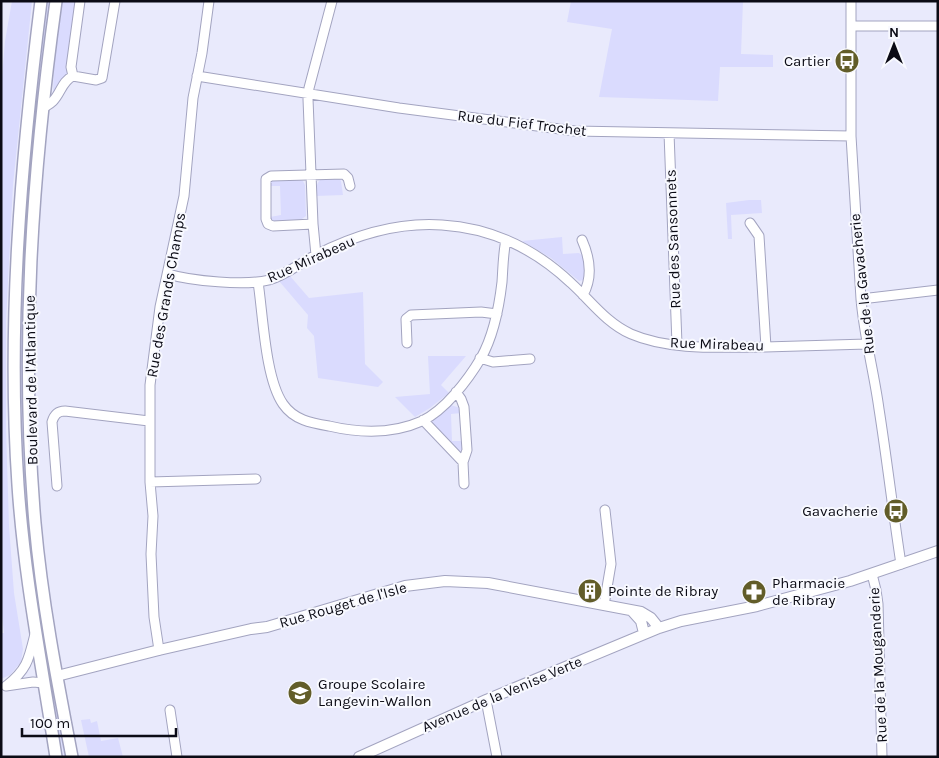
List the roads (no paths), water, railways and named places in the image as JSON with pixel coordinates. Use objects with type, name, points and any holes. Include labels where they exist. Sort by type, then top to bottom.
[{"type":"main road","name":"Boulevard de l'Atlantique","points":[[41,1],[23,172],[16,290],[14,358],[15,427],[19,505],[35,633],[56,757]]},
{"type":"main road","name":"Boulevard de l'Atlantique","points":[[56,1],[37,168],[30,266],[28,407],[37,541],[44,599],[72,757]]},
{"type":"street","points":[[73,76],[71,67],[80,1]]},
{"type":"street","points":[[43,108],[53,101],[67,79],[73,76],[96,80],[102,78],[115,1]]},
{"type":"street","name":"Rue des Grands Champs","points":[[159,650],[154,617],[151,554],[153,516],[150,482],[149,421],[152,364],[160,307],[184,196],[191,109],[210,1]]},
{"type":"street","points":[[316,255],[313,224],[309,94],[332,1]]},
{"type":"street","name":"Rue de la Gavacherie","points":[[851,1],[851,136],[861,299],[879,408],[901,564]]},
{"type":"street","points":[[851,26],[938,26]]},
{"type":"street","name":"Rue du Fief Trochet","points":[[197,76],[399,108],[575,131],[851,136]]},
{"type":"street","name":"Rue des Sansonnets","points":[[669,133],[677,344]]},
{"type":"street","points":[[313,224],[273,226],[268,224],[266,219],[266,179],[271,176],[344,174],[348,178],[350,186]]},
{"type":"street","points":[[750,223],[759,236],[766,347]]},
{"type":"street","name":"Rue Mirabeau","points":[[168,274],[236,282],[258,282],[277,277],[316,255],[373,232],[406,226],[460,227],[477,230],[528,250],[552,266],[609,320],[631,334],[649,340],[720,347],[867,344]]},
{"type":"street","points":[[258,282],[267,351],[273,380],[281,402],[288,411],[297,418],[307,422],[362,432],[395,428],[423,420],[447,402],[480,358],[494,328],[506,240]]},
{"type":"street","points":[[582,240],[588,254],[590,277],[583,295]]},
{"type":"street","points":[[861,299],[938,290]]},
{"type":"street","points":[[407,343],[406,319],[411,315],[481,312],[497,314]]},
{"type":"street","points":[[480,358],[493,362],[530,359]]},
{"type":"street","points":[[456,392],[464,407],[467,450],[463,462],[464,484]]},
{"type":"street","points":[[57,486],[52,422],[58,412],[65,411],[149,421]]},
{"type":"street","points":[[423,420],[463,462]]},
{"type":"street","points":[[150,482],[256,479]]},
{"type":"street","points":[[604,605],[611,564],[605,510]]},
{"type":"street","name":"Avenue de la Venise Verte","points":[[359,757],[486,700],[644,633],[690,619],[757,606],[872,574],[938,551]]},
{"type":"street","name":"Rue de la Mouganderie","points":[[872,574],[878,604],[882,757]]},
{"type":"street","name":"Rue Rouget de l'Isle","points":[[57,676],[251,629],[268,628],[405,586],[445,581],[488,583],[632,611],[645,614],[659,628]]},
{"type":"street","points":[[632,611],[641,622],[644,633]]},
{"type":"street","points":[[3,687],[16,678],[26,666],[35,633]]},
{"type":"street","points":[[3,687],[33,682],[44,683]]},
{"type":"street","points":[[486,700],[497,757]]},
{"type":"street","points":[[170,710],[177,757]]},
{"type":"place","name":"Cartier","points":[[847,61]]},
{"type":"place","name":"Gavacherie","points":[[896,511]]},
{"type":"place","name":"Pointe de Ribray","points":[[590,591]]},
{"type":"place","name":"Pharmacie de Ribray","points":[[754,592]]},
{"type":"place","name":"Groupe Scolaire Langevin-Wallon","points":[[300,693]]}]
